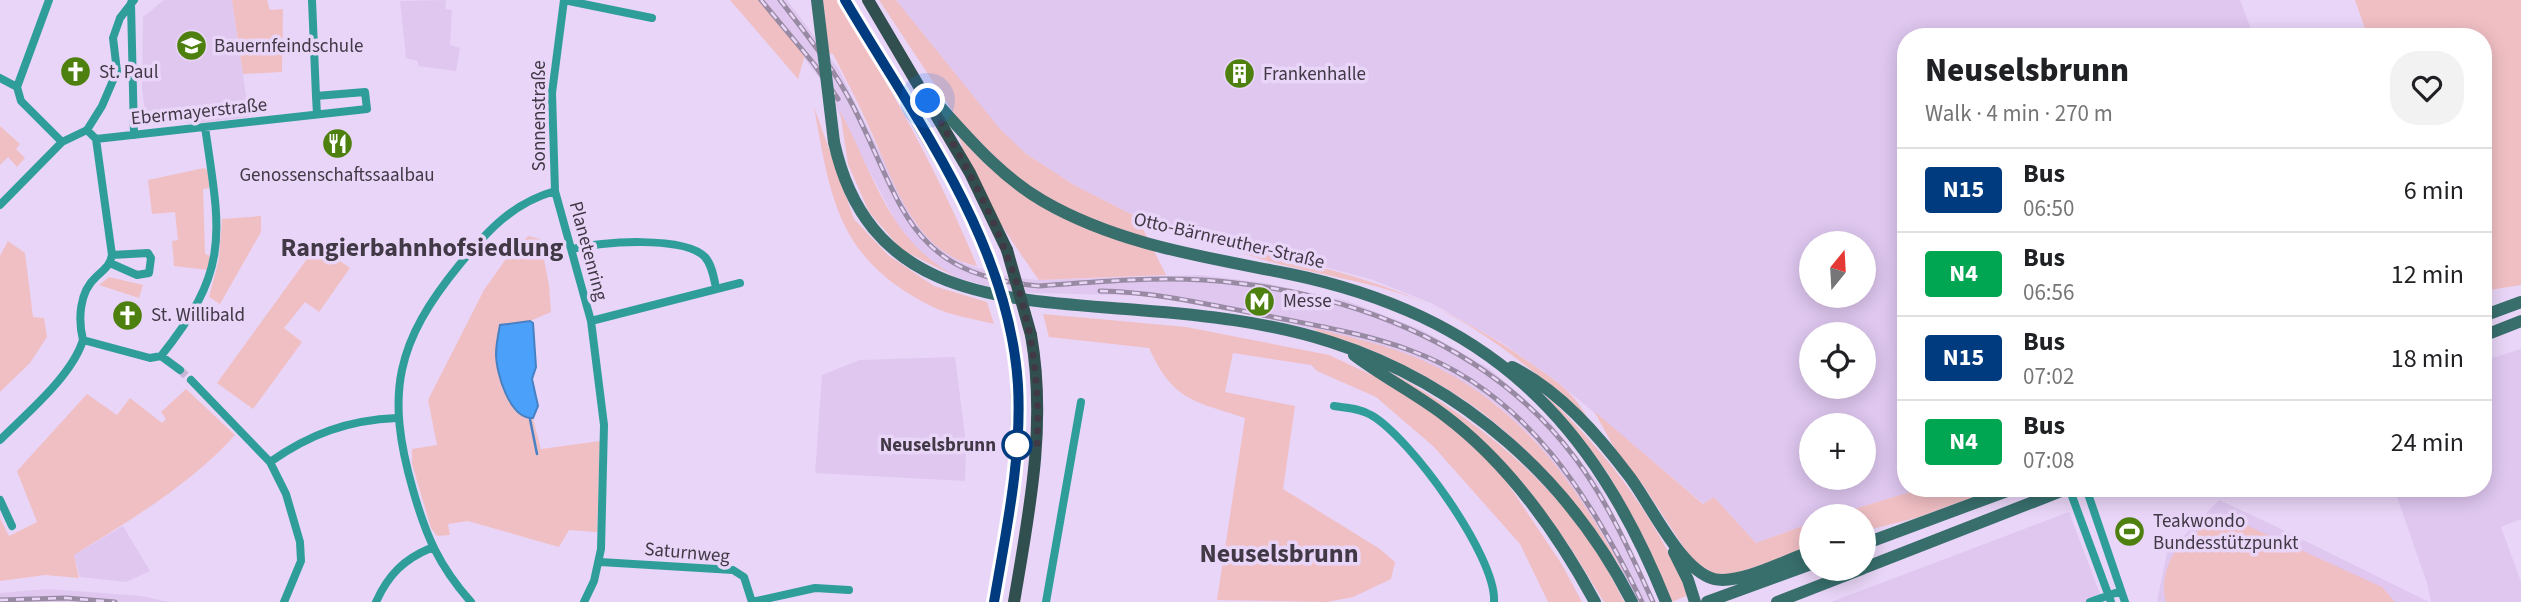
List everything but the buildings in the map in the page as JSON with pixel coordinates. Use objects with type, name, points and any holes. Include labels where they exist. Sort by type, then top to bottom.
[{"type":"main road","points":[[817,0],[834,142],[851,194],[874,229],[906,260],[951,284],[976,293],[1027,301],[1235,320],[1343,346],[1391,366],[1435,389],[1508,442],[1572,508],[1600,545],[1632,602]]},
{"type":"main road","points":[[845,0],[948,174],[996,276],[1011,331],[1018,384],[1017,445],[994,602]]},
{"type":"main road","points":[[868,0],[970,173],[1007,250],[1031,335],[1037,383],[1037,447],[1014,602]]},
{"type":"main road","name":"Otto-Bärnreuther-Straße","points":[[914,79],[996,166],[1032,194],[1077,219],[1170,250],[1304,277],[1371,295],[1428,319],[1492,357],[1535,378],[1588,428],[1629,476],[1693,567],[1719,579],[1747,575],[1799,556]]},
{"type":"main road","points":[[2492,313],[2521,302]]},
{"type":"main road","points":[[2492,332],[2521,321]]},
{"type":"main road","points":[[1343,346],[1445,415],[1492,458],[1548,525],[1595,602]]},
{"type":"main road","name":"Otto-Bärnreuther-Straße","points":[[1492,357],[1559,418],[1596,465],[1626,515],[1665,602]]},
{"type":"main road","points":[[1876,540],[1991,497]]},
{"type":"main road","points":[[1876,563],[2046,497]]},
{"type":"main road","name":"Otto-Bärnreuther-Straße","points":[[1668,535],[1695,602]]},
{"type":"main road","points":[[1707,602],[1799,568]]},
{"type":"main road","points":[[1777,602],[1830,581]]},
{"type":"main road","points":[[1588,588],[1588,602]]},
{"type":"street","points":[[49,0],[16,87],[21,101],[62,142]]},
{"type":"street","points":[[312,0],[317,114]]},
{"type":"street","name":"Sonnenstraße","points":[[555,191],[552,93],[564,0],[652,18]]},
{"type":"street","points":[[0,205],[62,142],[87,130],[102,106],[117,71],[113,38],[120,18],[132,1]]},
{"type":"street","points":[[132,1],[134,135]]},
{"type":"street","points":[[0,78],[16,87]]},
{"type":"street","name":"Ebermayerstraße","points":[[96,139],[367,109],[366,92],[316,96]]},
{"type":"street","points":[[83,340],[150,358],[161,356],[186,326],[203,298],[212,275],[217,218],[205,127]]},
{"type":"street","points":[[87,130],[96,139],[111,259]]},
{"type":"street","name":"Planetenring","points":[[471,602],[451,579],[432,548],[404,459],[397,418],[399,377],[408,347],[435,296],[502,217],[529,199],[555,191],[591,321],[604,425],[600,562],[584,602]]},
{"type":"street","points":[[573,249],[619,240],[694,250],[706,258],[716,288]]},
{"type":"street","points":[[0,440],[59,378],[80,350],[83,340],[78,323],[89,286],[111,259],[148,253],[151,268],[149,273],[138,275],[111,259]]},
{"type":"street","points":[[591,321],[740,283]]},
{"type":"street","points":[[161,356],[180,370]]},
{"type":"street","points":[[191,380],[270,462],[286,494],[300,542],[298,571],[284,602]]},
{"type":"street","points":[[1046,602],[1081,402]]},
{"type":"street","points":[[1334,406],[1370,414],[1422,465],[1457,513],[1487,566],[1493,584],[1494,602]]},
{"type":"street","points":[[270,462],[322,432],[370,419],[397,418]]},
{"type":"street","points":[[2072,497],[2110,598]]},
{"type":"street","points":[[2089,497],[2125,602]]},
{"type":"street","points":[[0,500],[12,526]]},
{"type":"street","points":[[376,602],[388,578],[400,565],[432,548]]},
{"type":"street","name":"Saturnweg","points":[[600,562],[733,570],[744,578],[752,602],[816,589],[849,590]]},
{"type":"street","points":[[2090,602],[2110,598],[2121,591]]},
{"type":"shaded area","name":"Bauernfeindschule","points":[[164,0],[232,0],[249,117],[201,123],[146,123],[142,87],[143,17]]},
{"type":"shaded area","points":[[232,0],[267,0],[270,10],[283,9],[282,72],[243,74]]},
{"type":"shaded area","points":[[446,0],[445,9],[452,10],[450,45],[460,48],[456,71],[418,66],[418,61],[406,58],[400,1]]},
{"type":"shaded area","points":[[730,0],[759,0],[805,55],[798,79]]},
{"type":"shaded area","points":[[759,0],[787,0],[838,68],[915,223],[929,239],[965,264],[1009,277],[1039,280],[1200,275],[1266,283],[1348,301],[1422,330],[1490,369],[1551,423],[1599,485],[1656,602],[1638,602],[1607,541],[1534,439],[1497,405],[1444,371],[1368,342],[1238,312],[1147,296],[1009,292],[958,278],[935,266],[902,233],[821,80]]},
{"type":"shaded area","points":[[823,0],[838,0],[876,65],[930,164],[977,266],[955,258],[936,246],[908,211],[833,54],[829,53]]},
{"type":"shaded area","points":[[879,0],[896,0],[1000,129],[1025,153],[1074,185],[1137,217],[1166,275],[1039,280],[1000,223],[975,178],[958,134],[955,115]]},
{"type":"shaded area","points":[[896,0],[2240,0],[2251,28],[1897,28],[1897,496],[1870,504],[1799,504],[1799,527],[1756,543],[1714,497],[1704,504],[1555,380],[1501,342],[1431,303],[1373,280],[1137,217],[1074,185],[1025,153],[1000,130]]},
{"type":"shaded area","points":[[2355,0],[2521,0],[2521,285],[2492,290],[2492,28],[2365,28]]},
{"type":"shaded area","points":[[814,107],[854,219],[888,255],[934,286],[987,302],[994,324],[933,307],[901,289],[858,248],[844,225],[834,199]]},
{"type":"shaded area","points":[[840,111],[874,182],[899,226],[934,263],[958,278],[902,250],[869,212],[848,164]]},
{"type":"shaded area","points":[[0,126],[20,144],[16,149],[25,158],[17,167],[8,157],[0,165]]},
{"type":"shaded area","points":[[204,168],[208,170],[210,188],[203,189],[205,254],[211,256],[208,270],[174,266],[172,241],[178,240],[175,212],[152,214],[148,180]]},
{"type":"shaded area","points":[[261,216],[261,232],[220,304],[209,297],[219,259],[222,219]]},
{"type":"shaded area","points":[[528,236],[540,239],[551,312],[530,321],[500,325],[499,365],[512,395],[528,419],[533,418],[541,449],[600,441],[597,532],[569,530],[559,547],[468,521],[448,524],[450,535],[437,536],[431,528],[412,464],[412,449],[437,445],[428,400],[484,290],[508,256]]},
{"type":"shaded area","points":[[8,241],[25,253],[33,317],[44,318],[47,337],[30,363],[0,392],[0,256]]},
{"type":"shaded area","points":[[317,245],[350,268],[319,312],[305,302],[284,328],[302,342],[253,409],[217,383]]},
{"type":"shaded area","points":[[1242,250],[1355,277],[1420,301],[1373,286],[1260,259],[1242,253]]},
{"type":"shaded area","points":[[109,277],[143,285],[139,298],[99,285]]},
{"type":"shaded area","points":[[1447,313],[1493,338],[1555,380],[1577,401],[1590,422],[1522,363]]},
{"type":"shaded area","points":[[1043,314],[1186,327],[1329,355],[1385,381],[1461,433],[1504,478],[1561,563],[1582,602],[1548,602],[1520,544],[1434,447],[1376,397],[1317,371],[1311,365],[1233,353],[1225,392],[1295,406],[1283,489],[1380,549],[1395,562],[1391,579],[1353,597],[1327,602],[1217,600],[1245,418],[1199,402],[1176,389],[1158,366],[1149,348],[1049,337]]},
{"type":"shaded area","points":[[1313,328],[1414,357],[1476,390],[1503,411],[1528,434],[1570,485],[1624,573],[1564,492],[1519,444],[1494,422],[1439,384],[1393,360]]},
{"type":"shaded area","points":[[2521,349],[2521,519],[2501,527],[2521,582],[2521,602],[2431,602],[2397,497],[2492,497],[2492,358]]},
{"type":"shaded area","points":[[955,357],[966,444],[965,481],[815,473],[822,375],[860,360]]},
{"type":"shaded area","points":[[1392,373],[1463,417],[1527,469],[1581,530],[1624,602],[1604,602],[1570,547],[1527,488]]},
{"type":"shaded area","points":[[186,389],[235,435],[179,486],[74,555],[79,578],[45,575],[0,581],[0,518],[9,536],[37,522],[17,471],[87,394],[117,415],[130,398],[162,423],[166,419],[161,412]]},
{"type":"shaded area","points":[[1543,392],[1588,438],[1627,486],[1660,538],[1688,595],[1672,602],[1635,521],[1607,472]]},
{"type":"shaded area","points":[[1594,411],[1703,504],[1714,497],[1756,543],[1799,527],[1799,552],[1730,575],[1716,575],[1692,560],[1643,485],[1616,451]]},
{"type":"shaded area","points":[[1897,496],[1973,497],[1916,518],[1876,528],[1876,504],[1870,504]]},
{"type":"shaded area","points":[[2219,500],[2429,602],[2157,602],[2167,553]]},
{"type":"shaded area","points":[[2069,512],[2103,602],[1831,602]]},
{"type":"shaded area","points":[[2230,525],[2248,526],[2382,587],[2395,602],[2166,602],[2164,580],[2167,569],[2184,541],[2202,529]]},
{"type":"shaded area","points":[[123,526],[150,571],[126,582],[80,577],[74,555]]},
{"type":"shaded area","points":[[49,589],[141,596],[169,602],[0,602],[0,593]]},
{"type":"water","points":[[530,321],[533,323],[536,367],[532,379],[538,406],[533,418],[525,417],[511,404],[502,383],[496,354],[500,325]]},
{"type":"waterway","points":[[530,419],[537,454]]},
{"type":"tunnel","points":[[180,370],[191,380]]},
{"type":"railway","points":[[761,0],[814,64],[838,99]]},
{"type":"railway","points":[[780,0],[837,78],[899,204],[916,229],[936,250],[961,267],[995,279],[1039,286],[1162,279],[1255,285],[1308,295],[1409,329],[1456,353],[1500,383],[1540,417],[1575,458],[1598,492],[1653,602]]},
{"type":"railway","points":[[1100,291],[1187,300],[1343,331],[1412,351],[1453,370],[1490,394],[1522,422],[1551,453],[1600,525],[1642,602]]},
{"type":"railway","points":[[0,600],[66,598],[115,602]]},
{"type":"bus line","name":"N15","points":[[845,0],[964,204],[990,261],[1011,331],[1018,396],[1016,462],[994,602]]},
{"type":"place","name":"Bauernfeindschule","points":[[191,46]]},
{"type":"place","name":"St. Paul","points":[[76,72]]},
{"type":"place","name":"Frankenhalle","points":[[1240,74]]},
{"type":"place","name":"Genossenschaftssaalbau","points":[[337,144]]},
{"type":"place","name":"Messe","points":[[1260,301]]},
{"type":"place","name":"St. Willibald","points":[[128,315]]},
{"type":"place","name":"Neuselsbrunn","points":[[1017,445]]},
{"type":"place","name":"Teakwondo Bundesstützpunkt","points":[[2130,532]]},
{"type":"district","name":"Rangierbahnhofsiedlung","points":[[422,247]]},
{"type":"district","name":"Neuselsbrunn","points":[[1279,553]]},
{"type":"route","points":[[928,101],[993,218],[1010,257],[1025,304],[1037,383],[1037,447],[1017,445]]}]
